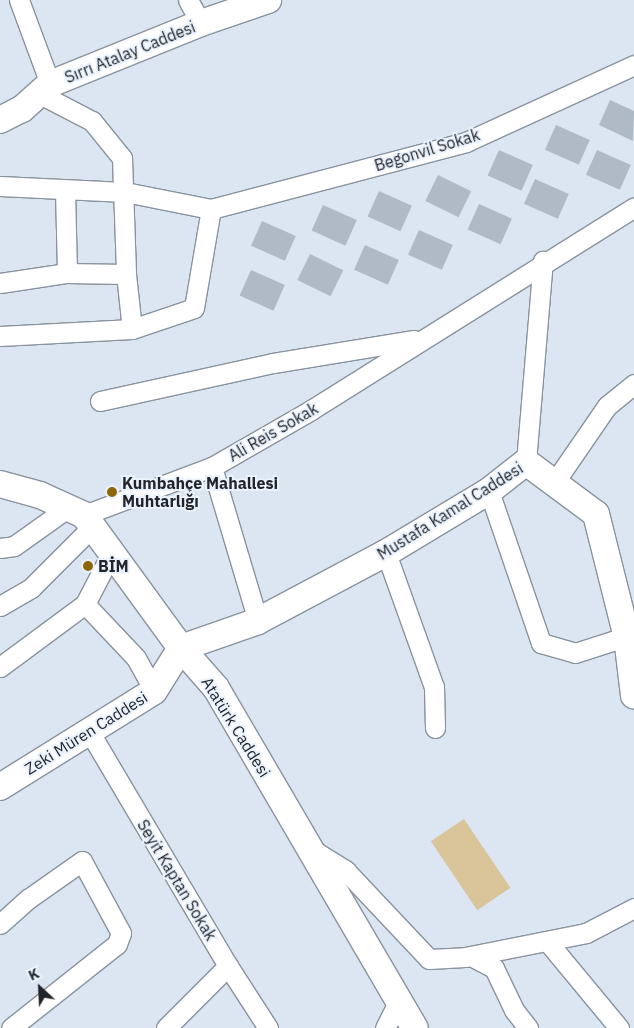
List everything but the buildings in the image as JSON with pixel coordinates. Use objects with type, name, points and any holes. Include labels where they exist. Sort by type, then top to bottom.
[{"type":"street","points":[[19,0],[44,89],[92,121],[122,158],[125,192],[126,274],[132,329]]},
{"type":"street","points":[[188,0],[202,23]]},
{"type":"street","name":"Sırrı Atalay Caddesi","points":[[0,120],[22,109],[44,89],[202,23],[268,0]]},
{"type":"street","name":"Begonvil Sokak","points":[[211,210],[466,142],[634,65]]},
{"type":"street","points":[[0,186],[125,192],[211,210],[194,308],[132,329],[0,336]]},
{"type":"street","points":[[65,190],[67,273]]},
{"type":"street","name":"Ali Reis Sokak","points":[[82,516],[212,468],[311,410],[544,261],[634,207]]},
{"type":"street","points":[[526,462],[544,261]]},
{"type":"street","points":[[0,283],[67,273],[126,274]]},
{"type":"street","name":"Ali Reis Sokak","points":[[100,401],[273,363],[422,339]]},
{"type":"street","points":[[554,483],[607,406],[634,384]]},
{"type":"street","name":"Mustafa Kamal Caddesi","points":[[181,648],[258,621],[386,553],[489,491],[526,462],[596,514],[630,636],[634,696]]},
{"type":"street","points":[[212,468],[258,621]]},
{"type":"street","points":[[0,484],[82,516]]},
{"type":"street","points":[[489,491],[541,642],[575,653],[630,636]]},
{"type":"street","points":[[0,548],[14,546],[82,516]]},
{"type":"street","points":[[0,606],[32,588],[82,516]]},
{"type":"street","name":"Atatürk Caddesi","points":[[82,516],[181,648],[216,688],[398,1002],[415,1028]]},
{"type":"street","points":[[386,553],[434,687],[435,728]]},
{"type":"street","points":[[0,667],[85,604],[111,554]]},
{"type":"street","points":[[85,604],[136,658],[154,691]]},
{"type":"street","name":"Zeki Müren Caddesi","points":[[0,787],[154,691],[181,648]]},
{"type":"street","name":"Seyit Kaptan Sokak","points":[[89,731],[228,966],[268,1028]]},
{"type":"street","points":[[308,847],[346,871],[429,959],[472,956],[586,933],[634,908]]},
{"type":"street","points":[[0,924],[28,898],[82,861],[121,933],[117,944],[11,1028]]},
{"type":"street","points":[[547,941],[619,1028]]},
{"type":"street","points":[[472,956],[494,968],[514,1010],[528,1028]]},
{"type":"street","points":[[166,1028],[228,966]]},
{"type":"street","points":[[385,1028],[398,1002]]},
{"type":"shaded area","points":[[464,819],[510,888],[477,910],[431,841]]},
{"type":"place","name":"Kumbahçe Mahallesi Muhtarlığı","points":[[112,492]]},
{"type":"place","name":"BİM","points":[[88,566]]}]
